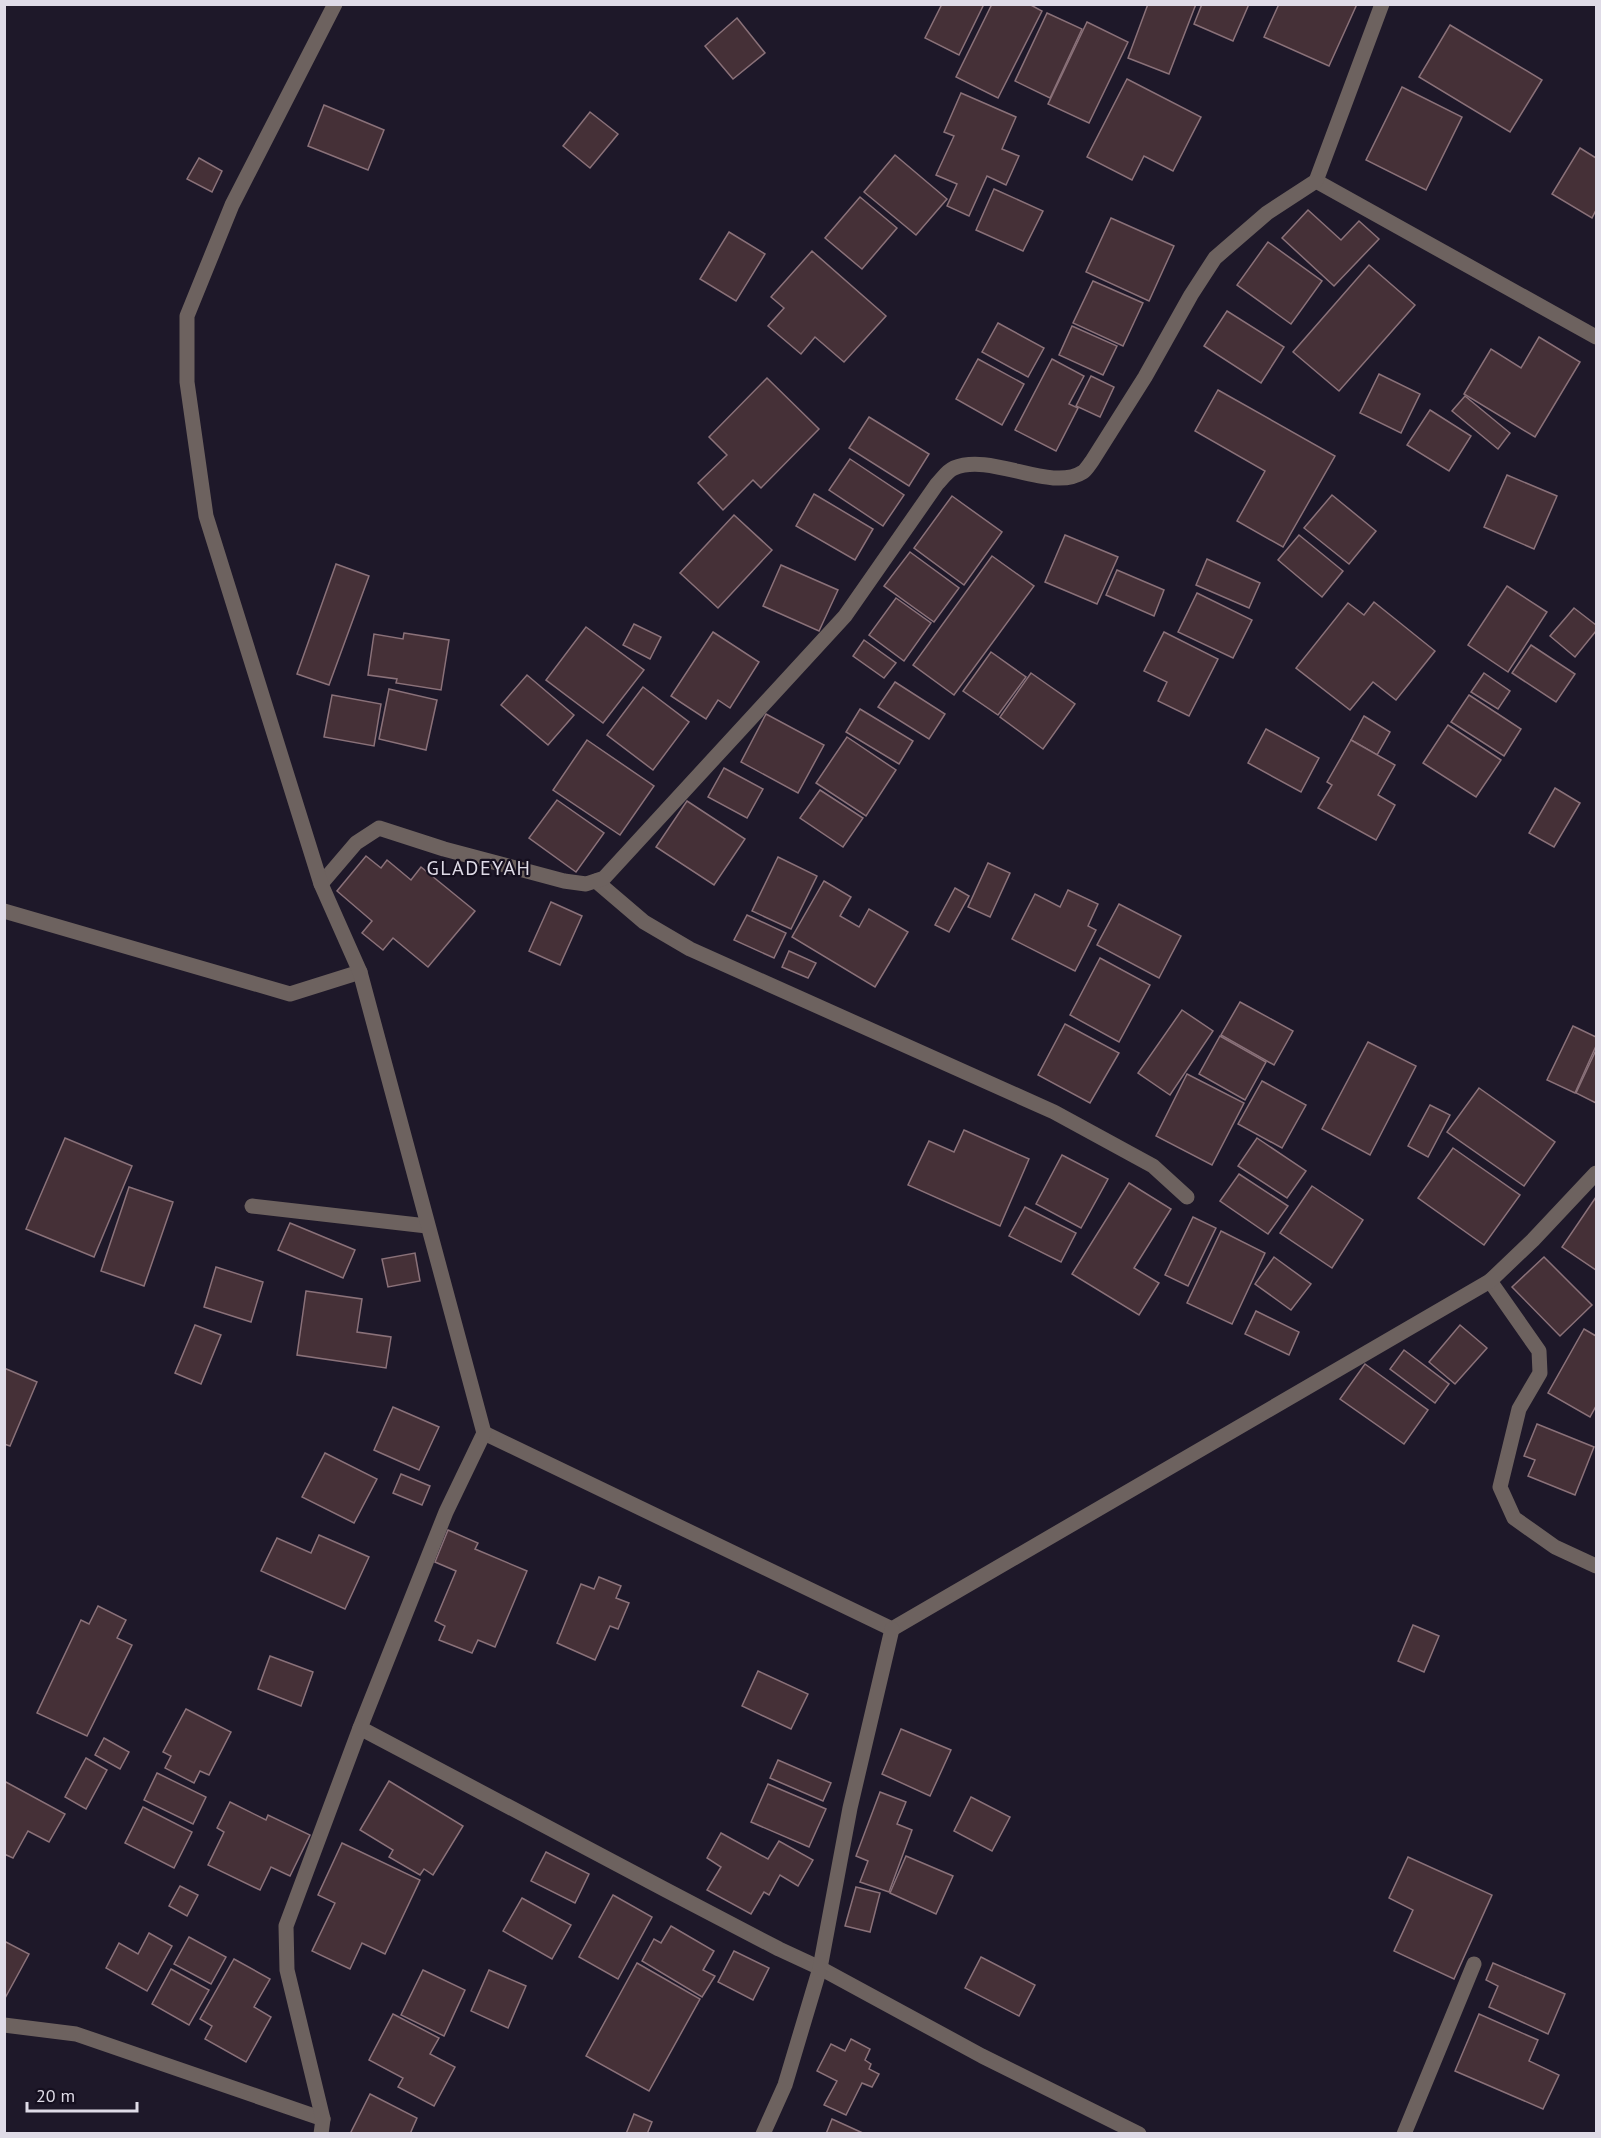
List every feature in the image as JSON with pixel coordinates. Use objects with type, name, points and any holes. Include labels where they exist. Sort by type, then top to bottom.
[{"type":"street","points":[[322,2126],[287,1970],[286,1926],[360,1728],[446,1512],[484,1432],[354,974],[321,884],[206,516],[187,382],[187,316],[232,205],[335,4]]},
{"type":"street","points":[[321,884],[356,843],[379,828],[444,849],[553,878],[586,884],[604,878],[845,616],[937,484],[951,469],[969,464],[986,465],[1056,478],[1083,472],[1145,377],[1191,295],[1215,258],[1267,213],[1317,181],[1382,4]]},
{"type":"street","points":[[1317,181],[1596,337]]},
{"type":"street","points":[[596,881],[644,922],[690,949],[1053,1112],[1153,1166],[1187,1197]]},
{"type":"street","points":[[4,911],[290,994],[354,974]]},
{"type":"street","points":[[763,2133],[785,2085],[820,1968],[850,1808],[892,1629],[1490,1281],[1533,1240],[1596,1173]]},
{"type":"street","points":[[252,1206],[427,1226]]},
{"type":"street","points":[[1490,1281],[1539,1351],[1539,1373],[1519,1409],[1500,1486],[1514,1518],[1555,1547],[1596,1566]]},
{"type":"street","points":[[484,1432],[892,1629]]},
{"type":"street","points":[[360,1728],[820,1968],[982,2056],[1139,2133]]},
{"type":"street","points":[[1404,2133],[1474,1964]]},
{"type":"street","points":[[4,2025],[76,2034],[322,2126]]},
{"type":"building","points":[[942,4],[984,4],[959,55],[925,38]]},
{"type":"building","points":[[992,4],[1029,4],[1042,11],[998,98],[956,77]]},
{"type":"building","points":[[1148,4],[1196,4],[1169,74],[1128,58]]},
{"type":"building","points":[[1202,4],[1249,4],[1233,41],[1194,24]]},
{"type":"building","points":[[1279,4],[1357,4],[1329,66],[1264,37]]},
{"type":"building","points":[[1047,13],[1082,29],[1050,98],[1015,81]]},
{"type":"building","points":[[737,18],[765,53],[733,79],[705,46]]},
{"type":"building","points":[[1087,22],[1128,42],[1089,123],[1048,104]]},
{"type":"building","points":[[1450,25],[1542,80],[1510,132],[1419,77]]},
{"type":"building","points":[[1127,79],[1201,117],[1173,171],[1144,156],[1132,180],[1087,157]]},
{"type":"building","points":[[1402,87],[1462,117],[1426,190],[1366,160]]},
{"type":"building","points":[[961,93],[1016,117],[1002,149],[1019,156],[1006,185],[987,176],[969,216],[947,206],[957,184],[936,175],[954,136],[944,132]]},
{"type":"building","points":[[324,105],[384,130],[368,170],[308,146]]},
{"type":"building","points":[[590,112],[618,134],[590,168],[563,146]]},
{"type":"building","points":[[1580,148],[1596,158],[1596,210],[1592,218],[1552,194]]},
{"type":"building","points":[[895,155],[947,199],[916,235],[864,192]]},
{"type":"building","points":[[199,158],[222,171],[212,192],[187,179]]},
{"type":"building","points":[[994,189],[1043,211],[1023,251],[976,230]]},
{"type":"building","points":[[860,197],[897,228],[862,269],[825,238]]},
{"type":"building","points":[[1308,210],[1341,240],[1359,221],[1379,239],[1334,286],[1282,238]]},
{"type":"building","points":[[1111,218],[1174,246],[1149,301],[1086,272]]},
{"type":"building","points":[[729,232],[765,254],[736,301],[700,279]]},
{"type":"building","points":[[1268,242],[1322,281],[1291,324],[1237,285]]},
{"type":"building","points":[[812,251],[886,316],[844,362],[815,337],[801,354],[768,326],[784,308],[771,297]]},
{"type":"building","points":[[1369,265],[1415,305],[1339,391],[1293,352]]},
{"type":"building","points":[[1093,281],[1143,303],[1123,346],[1073,323]]},
{"type":"building","points":[[1227,311],[1284,347],[1261,383],[1204,346]]},
{"type":"building","points":[[998,323],[1044,348],[1028,377],[982,352]]},
{"type":"building","points":[[1072,326],[1117,346],[1103,375],[1059,355]]},
{"type":"building","points":[[1539,337],[1580,362],[1535,437],[1464,394],[1491,349],[1521,368]]},
{"type":"building","points":[[978,359],[1024,384],[1002,425],[956,399]]},
{"type":"building","points":[[1052,359],[1084,376],[1069,404],[1078,408],[1056,451],[1015,430]]},
{"type":"building","points":[[1379,374],[1420,394],[1401,433],[1360,413]]},
{"type":"building","points":[[1091,376],[1114,387],[1100,417],[1076,406]]},
{"type":"building","points":[[767,378],[819,429],[761,488],[753,480],[723,510],[698,483],[727,455],[709,437]]},
{"type":"building","points":[[1218,390],[1335,456],[1283,547],[1237,521],[1265,471],[1195,431]]},
{"type":"building","points":[[1465,396],[1510,433],[1498,449],[1452,411]]},
{"type":"building","points":[[1430,410],[1471,436],[1449,471],[1407,445]]},
{"type":"building","points":[[869,417],[929,454],[909,486],[849,448]]},
{"type":"building","points":[[850,459],[904,495],[883,526],[829,490]]},
{"type":"building","points":[[1507,475],[1557,496],[1534,549],[1484,527]]},
{"type":"building","points":[[814,494],[873,529],[855,560],[796,526]]},
{"type":"building","points":[[1332,495],[1376,531],[1349,564],[1304,528]]},
{"type":"building","points":[[952,496],[1002,532],[964,585],[914,548]]},
{"type":"building","points":[[734,515],[772,550],[718,608],[680,573]]},
{"type":"building","points":[[1065,535],[1118,557],[1097,604],[1045,582]]},
{"type":"building","points":[[1299,535],[1343,571],[1322,597],[1278,560]]},
{"type":"building","points":[[910,552],[959,588],[934,622],[884,586]]},
{"type":"building","points":[[992,556],[1034,586],[954,695],[913,665]]},
{"type":"building","points":[[1207,559],[1260,583],[1249,608],[1196,585]]},
{"type":"building","points":[[336,564],[369,576],[329,685],[297,674]]},
{"type":"building","points":[[781,565],[838,590],[819,631],[763,606]]},
{"type":"building","points":[[1117,570],[1164,590],[1154,616],[1106,595]]},
{"type":"building","points":[[1507,586],[1547,612],[1508,672],[1468,645]]},
{"type":"building","points":[[1197,593],[1252,620],[1233,658],[1178,632]]},
{"type":"building","points":[[896,598],[931,623],[904,661],[869,635]]},
{"type":"building","points":[[1374,602],[1435,651],[1396,700],[1373,682],[1350,710],[1296,668],[1348,603],[1364,615]]},
{"type":"building","points":[[1574,608],[1596,625],[1596,631],[1575,657],[1550,636]]},
{"type":"building","points":[[634,624],[661,637],[650,659],[623,645]]},
{"type":"building","points":[[586,627],[644,670],[603,723],[546,680]]},
{"type":"building","points":[[713,632],[759,662],[730,708],[718,700],[706,719],[671,696]]},
{"type":"building","points":[[1164,632],[1218,659],[1189,716],[1158,701],[1167,682],[1144,671]]},
{"type":"building","points":[[404,633],[449,640],[441,690],[396,683],[397,679],[368,675],[374,634],[403,639]]},
{"type":"building","points":[[864,640],[896,663],[884,678],[853,656]]},
{"type":"building","points":[[1531,645],[1575,674],[1556,702],[1512,673]]},
{"type":"building","points":[[991,652],[1026,677],[998,715],[963,691]]},
{"type":"building","points":[[1031,673],[1075,704],[1043,749],[1000,717]]},
{"type":"building","points":[[1484,673],[1510,691],[1498,709],[1471,692]]},
{"type":"building","points":[[527,675],[574,715],[548,745],[501,705]]},
{"type":"building","points":[[895,682],[945,714],[929,739],[878,707]]},
{"type":"building","points":[[643,687],[689,722],[653,770],[607,735]]},
{"type":"building","points":[[389,689],[437,700],[426,750],[379,739]]},
{"type":"building","points":[[332,695],[381,704],[374,746],[324,737]]},
{"type":"building","points":[[1469,695],[1521,729],[1504,756],[1451,722]]},
{"type":"building","points":[[860,709],[913,741],[899,764],[846,732]]},
{"type":"building","points":[[766,714],[824,745],[798,793],[741,762]]},
{"type":"building","points":[[1364,716],[1390,732],[1377,755],[1351,740]]},
{"type":"building","points":[[1448,725],[1501,760],[1476,797],[1423,763]]},
{"type":"building","points":[[1266,729],[1319,758],[1301,792],[1248,763]]},
{"type":"building","points":[[847,737],[896,770],[866,816],[816,783]]},
{"type":"building","points":[[587,740],[654,786],[620,835],[553,790]]},
{"type":"building","points":[[1351,740],[1395,765],[1378,795],[1395,805],[1376,840],[1318,808],[1332,785],[1327,782]]},
{"type":"building","points":[[724,768],[763,789],[747,818],[708,797]]},
{"type":"building","points":[[1555,788],[1580,803],[1554,847],[1529,833]]},
{"type":"building","points":[[820,790],[863,818],[843,847],[800,818]]},
{"type":"building","points":[[557,800],[604,833],[576,872],[529,838]]},
{"type":"building","points":[[687,801],[745,839],[714,885],[656,847]]},
{"type":"building","points":[[366,856],[381,868],[387,860],[411,880],[421,867],[475,911],[428,967],[393,938],[383,950],[362,933],[372,921],[337,891]]},
{"type":"building","points":[[778,857],[817,876],[791,929],[752,911]]},
{"type":"building","points":[[988,863],[1010,873],[990,917],[968,907]]},
{"type":"building","points":[[824,881],[851,897],[840,916],[859,927],[869,909],[908,932],[875,987],[792,937]]},
{"type":"building","points":[[955,888],[969,896],[949,932],[935,925]]},
{"type":"building","points":[[1068,890],[1098,904],[1088,926],[1096,930],[1075,971],[1012,939],[1035,894],[1060,907]]},
{"type":"building","points":[[551,902],[582,916],[560,965],[529,951]]},
{"type":"building","points":[[1119,904],[1181,936],[1159,978],[1097,945]]},
{"type":"building","points":[[747,915],[786,933],[774,958],[734,940]]},
{"type":"building","points":[[789,951],[816,963],[808,978],[782,967]]},
{"type":"building","points":[[1100,958],[1150,985],[1119,1042],[1070,1015]]},
{"type":"building","points":[[1240,1002],[1293,1031],[1274,1065],[1221,1035]]},
{"type":"building","points":[[1182,1010],[1213,1031],[1170,1095],[1138,1073]]},
{"type":"building","points":[[1065,1024],[1119,1053],[1090,1103],[1038,1075]]},
{"type":"building","points":[[1573,1026],[1596,1037],[1596,1046],[1575,1093],[1547,1080]]},
{"type":"building","points":[[1220,1036],[1266,1062],[1245,1100],[1199,1074]]},
{"type":"building","points":[[1368,1042],[1416,1066],[1370,1155],[1322,1129]]},
{"type":"building","points":[[1596,1050],[1596,1103],[1576,1093]]},
{"type":"building","points":[[1187,1074],[1244,1103],[1212,1165],[1156,1136]]},
{"type":"building","points":[[1262,1081],[1306,1105],[1282,1148],[1238,1124]]},
{"type":"building","points":[[1479,1088],[1555,1142],[1524,1186],[1447,1132]]},
{"type":"building","points":[[1430,1105],[1450,1115],[1428,1157],[1408,1146]]},
{"type":"building","points":[[964,1130],[1029,1159],[1000,1226],[908,1185],[929,1141],[954,1152]]},
{"type":"building","points":[[65,1138],[132,1166],[94,1257],[26,1229]]},
{"type":"building","points":[[1257,1138],[1306,1171],[1287,1198],[1238,1166]]},
{"type":"building","points":[[1453,1148],[1520,1195],[1484,1245],[1418,1198]]},
{"type":"building","points":[[1062,1155],[1108,1179],[1081,1228],[1036,1204]]},
{"type":"building","points":[[1239,1174],[1288,1206],[1268,1234],[1220,1201]]},
{"type":"building","points":[[1129,1183],[1171,1209],[1134,1268],[1159,1283],[1139,1315],[1072,1274]]},
{"type":"building","points":[[1312,1186],[1363,1220],[1332,1268],[1280,1233]]},
{"type":"building","points":[[129,1187],[173,1202],[144,1286],[101,1271]]},
{"type":"building","points":[[1596,1197],[1596,1270],[1562,1247]]},
{"type":"building","points":[[1025,1207],[1076,1233],[1061,1262],[1009,1236]]},
{"type":"building","points":[[1193,1217],[1216,1228],[1188,1286],[1165,1275]]},
{"type":"building","points":[[290,1223],[355,1250],[343,1278],[278,1250]]},
{"type":"building","points":[[1221,1231],[1265,1253],[1232,1324],[1187,1303]]},
{"type":"building","points":[[415,1253],[420,1281],[388,1287],[382,1259]]},
{"type":"building","points":[[1274,1257],[1311,1284],[1291,1310],[1255,1284]]},
{"type":"building","points":[[1544,1257],[1592,1305],[1560,1336],[1512,1287]]},
{"type":"building","points":[[216,1267],[263,1282],[251,1322],[204,1307]]},
{"type":"building","points":[[306,1291],[362,1299],[357,1332],[391,1337],[386,1368],[297,1355]]},
{"type":"building","points":[[1256,1311],[1299,1332],[1289,1355],[1245,1334]]},
{"type":"building","points":[[195,1325],[221,1335],[201,1384],[175,1373]]},
{"type":"building","points":[[1460,1325],[1487,1348],[1455,1384],[1429,1362]]},
{"type":"building","points":[[1584,1329],[1596,1336],[1596,1406],[1590,1417],[1548,1393]]},
{"type":"building","points":[[1404,1350],[1449,1384],[1435,1403],[1390,1369]]},
{"type":"building","points":[[1365,1364],[1428,1410],[1404,1444],[1340,1399]]},
{"type":"building","points":[[4,1368],[37,1382],[10,1446],[4,1444]]},
{"type":"building","points":[[393,1407],[439,1427],[419,1470],[374,1450]]},
{"type":"building","points":[[1537,1424],[1594,1447],[1575,1495],[1528,1476],[1535,1460],[1524,1456]]},
{"type":"building","points":[[325,1453],[377,1479],[354,1523],[302,1497]]},
{"type":"building","points":[[401,1474],[430,1486],[422,1505],[393,1493]]},
{"type":"building","points":[[448,1530],[478,1543],[475,1549],[527,1571],[495,1647],[478,1640],[472,1653],[439,1640],[445,1626],[435,1621],[456,1571],[435,1562]]},
{"type":"building","points":[[319,1535],[369,1557],[345,1609],[261,1571],[277,1538],[311,1553]]},
{"type":"building","points":[[599,1577],[621,1586],[616,1598],[629,1603],[618,1629],[610,1626],[595,1660],[557,1643],[581,1584],[594,1589]]},
{"type":"building","points":[[98,1606],[126,1620],[117,1638],[132,1645],[87,1736],[37,1713],[81,1620],[89,1624]]},
{"type":"building","points":[[1413,1625],[1439,1636],[1424,1672],[1398,1661]]},
{"type":"building","points":[[270,1656],[313,1672],[301,1706],[258,1689]]},
{"type":"building","points":[[758,1671],[808,1694],[791,1729],[742,1706]]},
{"type":"building","points":[[186,1709],[231,1732],[209,1775],[200,1771],[194,1783],[165,1768],[171,1756],[163,1752]]},
{"type":"building","points":[[901,1729],[951,1750],[930,1796],[882,1774]]},
{"type":"building","points":[[104,1738],[129,1752],[120,1769],[95,1755]]},
{"type":"building","points":[[86,1758],[107,1770],[86,1809],[65,1797]]},
{"type":"building","points":[[778,1760],[831,1783],[823,1801],[770,1778]]},
{"type":"building","points":[[157,1773],[206,1797],[193,1824],[144,1800]]},
{"type":"building","points":[[4,1781],[65,1814],[49,1842],[28,1831],[13,1858],[4,1854]]},
{"type":"building","points":[[389,1781],[463,1826],[433,1875],[424,1869],[420,1875],[389,1857],[393,1850],[360,1830]]},
{"type":"building","points":[[768,1784],[826,1809],[809,1847],[751,1822]]},
{"type":"building","points":[[880,1792],[906,1802],[897,1824],[912,1830],[889,1892],[860,1882],[868,1861],[856,1856]]},
{"type":"building","points":[[971,1797],[1010,1817],[992,1851],[954,1831]]},
{"type":"building","points":[[230,1802],[266,1820],[268,1815],[310,1835],[290,1876],[271,1867],[260,1890],[208,1865],[224,1832],[217,1828]]},
{"type":"building","points":[[143,1807],[192,1832],[174,1868],[125,1843]]},
{"type":"building","points":[[721,1833],[768,1859],[779,1841],[813,1860],[798,1886],[780,1875],[769,1895],[764,1892],[751,1914],[707,1890],[721,1867],[707,1858]]},
{"type":"building","points":[[342,1843],[420,1880],[385,1954],[362,1943],[350,1969],[312,1951],[335,1903],[318,1895]]},
{"type":"building","points":[[546,1852],[589,1874],[575,1903],[531,1881]]},
{"type":"building","points":[[906,1856],[953,1876],[936,1914],[890,1893]]},
{"type":"building","points":[[1408,1857],[1492,1895],[1454,1979],[1394,1951],[1413,1910],[1389,1898]]},
{"type":"building","points":[[180,1886],[198,1895],[187,1916],[169,1906]]},
{"type":"building","points":[[856,1887],[880,1893],[870,1932],[845,1926]]},
{"type":"building","points":[[613,1895],[652,1917],[618,1979],[579,1957]]},
{"type":"building","points":[[522,1898],[571,1925],[552,1959],[503,1931]]},
{"type":"building","points":[[671,1926],[714,1951],[703,1970],[715,1976],[702,1997],[642,1961],[654,1939],[661,1943]]},
{"type":"building","points":[[149,1933],[172,1946],[147,1991],[106,1968],[119,1943],[138,1954]]},
{"type":"building","points":[[189,1937],[226,1957],[211,1984],[174,1964]]},
{"type":"building","points":[[4,1941],[29,1954],[4,2000]]},
{"type":"building","points":[[734,1951],[769,1968],[753,2000],[718,1982]]},
{"type":"building","points":[[981,1957],[1035,1985],[1019,2016],[965,1988]]},
{"type":"building","points":[[234,1959],[270,1979],[254,2007],[271,2017],[246,2062],[205,2039],[212,2026],[200,2019]]},
{"type":"building","points":[[637,1963],[700,1999],[649,2091],[586,2056]]},
{"type":"building","points":[[1493,1963],[1565,1994],[1548,2034],[1489,2007],[1498,1986],[1486,1980]]},
{"type":"building","points":[[171,1969],[209,1990],[189,2025],[152,2004]]},
{"type":"building","points":[[423,1970],[465,1990],[444,2036],[401,2015]]},
{"type":"building","points":[[489,1970],[526,1986],[508,2028],[471,2011]]},
{"type":"building","points":[[393,2014],[439,2038],[430,2054],[455,2067],[434,2106],[398,2087],[403,2078],[369,2060]]},
{"type":"building","points":[[1479,2014],[1538,2040],[1529,2061],[1559,2075],[1543,2109],[1455,2071]]},
{"type":"building","points":[[851,2039],[870,2049],[865,2060],[871,2064],[869,2069],[879,2074],[872,2087],[862,2083],[846,2115],[824,2105],[837,2081],[817,2071],[831,2044],[845,2051]]},
{"type":"building","points":[[370,2094],[417,2118],[410,2134],[350,2134]]},
{"type":"building","points":[[634,2114],[652,2122],[647,2134],[626,2134]]},
{"type":"building","points":[[832,2119],[865,2134],[826,2134]]},
{"type":"district","name":"GLADEYAH","points":[[479,868]]}]
